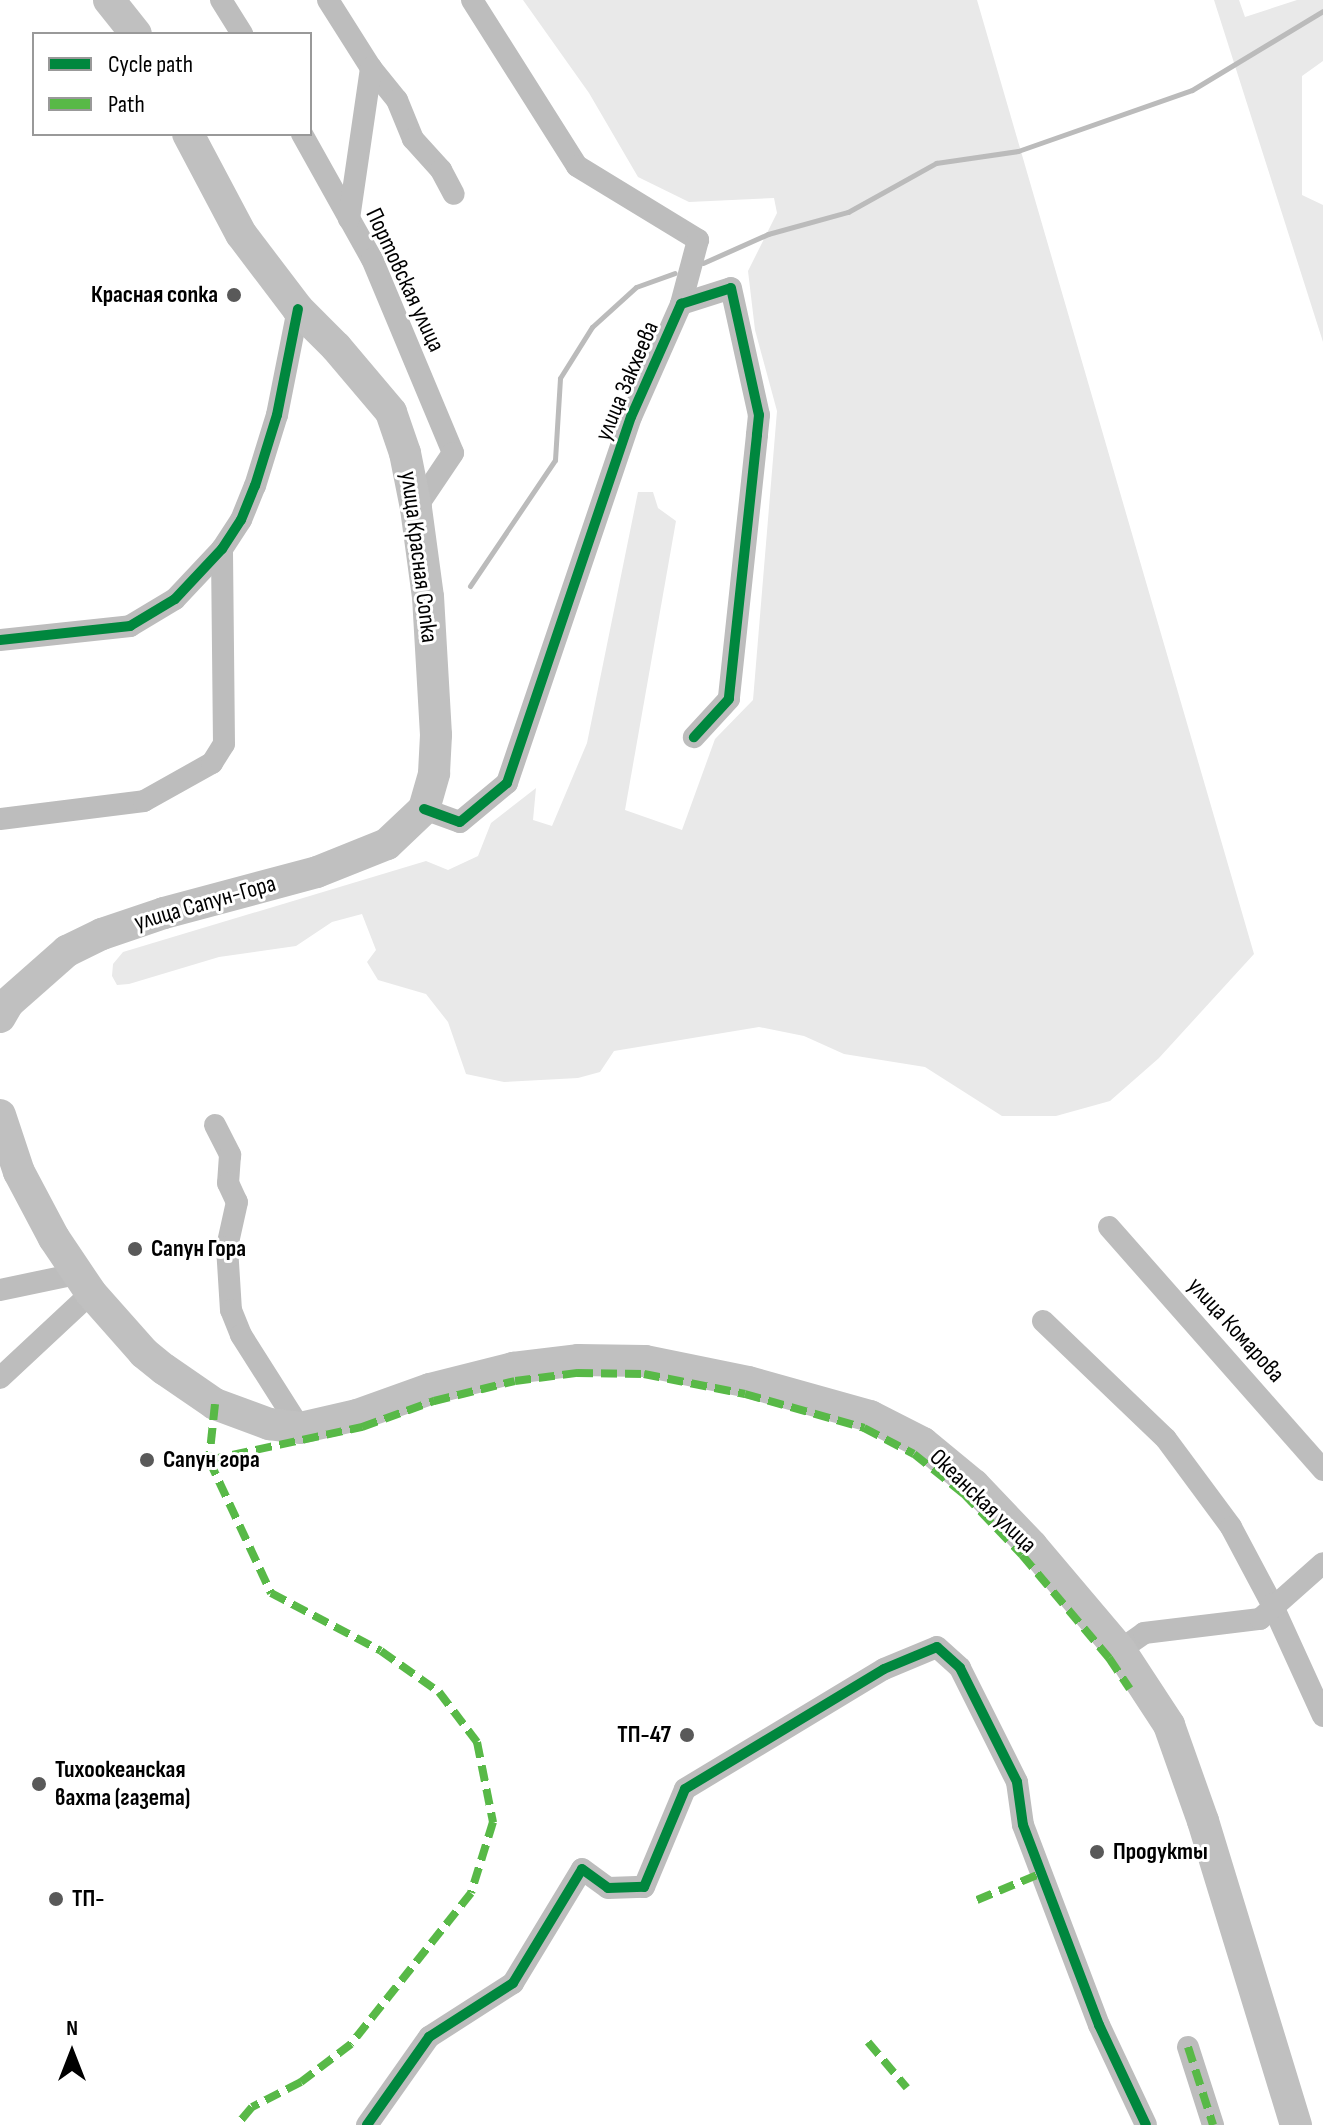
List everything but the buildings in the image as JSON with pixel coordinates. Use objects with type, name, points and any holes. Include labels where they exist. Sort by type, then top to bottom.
[{"type":"main road","points":[[109,0],[134,32]]},
{"type":"main road","name":"улица Красная Сопка","points":[[189,136],[241,234],[298,309],[336,347],[391,412],[405,453],[428,597],[436,735],[434,773],[424,809]]},
{"type":"main road","name":"улица Сапун-Гора","points":[[0,1017],[8,1003],[67,951],[102,934],[164,913],[317,872],[387,844],[424,809]]},
{"type":"main road","points":[[0,1115],[19,1172],[84,1284],[144,1353],[215,1404],[285,1426]]},
{"type":"main road","name":"Океанская улица","points":[[285,1426],[357,1415],[430,1389],[499,1371],[578,1360],[645,1361],[748,1382],[870,1416],[923,1443],[974,1485],[1032,1546],[1120,1650],[1169,1725],[1203,1821],[1296,2125]]},
{"type":"street","points":[[221,0],[241,32]]},
{"type":"street","points":[[328,0],[371,68],[397,100],[413,139],[441,170],[454,194]]},
{"type":"street","points":[[472,0],[577,166],[698,240],[681,304]]},
{"type":"street","points":[[349,219],[371,68]]},
{"type":"street","name":"Портовская улица","points":[[303,136],[372,259],[453,453],[416,508]]},
{"type":"street","name":"улица Закхеева","points":[[424,809],[460,822],[507,783],[631,417],[681,304],[731,288],[759,415],[729,699],[694,737]]},
{"type":"street","points":[[0,640],[130,626],[175,599],[222,549],[241,520],[264,458],[277,415],[298,309]]},
{"type":"street","points":[[0,819],[144,801],[212,763],[224,744],[222,549]]},
{"type":"street","points":[[215,1125],[230,1155],[228,1183],[237,1202],[227,1247],[231,1310],[285,1426]]},
{"type":"street","name":"улица Комарова","points":[[1109,1227],[1323,1470]]},
{"type":"street","points":[[0,1290],[84,1284]]},
{"type":"street","points":[[0,1378],[84,1284]]},
{"type":"street","points":[[1043,1321],[1166,1439],[1231,1527],[1272,1604],[1323,1716]]},
{"type":"street","points":[[1120,1650],[1144,1633],[1260,1619],[1272,1604],[1323,1563]]},
{"type":"street","points":[[367,2125],[429,2037],[513,1983],[582,1869],[608,1888],[644,1887],[685,1789],[884,1669],[937,1647],[960,1668],[1017,1782],[1023,1825],[1099,2025],[1146,2125]]},
{"type":"street","points":[[1188,2047],[1213,2125]]},
{"type":"shaded area","points":[[523,0],[977,0],[1254,954],[1159,1058],[1110,1101],[1056,1116],[1002,1116],[925,1067],[844,1054],[804,1036],[759,1027],[614,1051],[600,1072],[578,1078],[504,1082],[466,1074],[448,1022],[426,994],[378,980],[367,962],[376,950],[362,914],[332,922],[296,946],[219,957],[129,984],[117,985],[112,976],[113,964],[123,952],[426,861],[448,870],[478,856],[491,823],[536,788],[533,820],[552,826],[587,743],[638,492],[653,492],[658,508],[676,521],[625,810],[682,830],[715,739],[753,700],[777,411],[755,330],[748,271],[777,213],[774,198],[689,202],[638,177],[589,93]]},
{"type":"shaded area","points":[[1214,0],[1239,0],[1245,17],[1297,0],[1323,0],[1323,61],[1302,76],[1302,195],[1323,205],[1323,342]]},
{"type":"waterway","points":[[703,263],[768,234],[848,212],[936,163],[1018,151],[1192,90],[1323,11]]},
{"type":"waterway","points":[[470,586],[555,460],[560,378],[592,327],[636,287],[675,273]]},
{"type":"marked path","points":[[209,1460],[362,1427],[434,1401],[515,1381],[577,1373],[644,1374],[745,1394],[864,1428],[914,1454],[964,1494],[1022,1555],[1109,1658],[1130,1689]]},
{"type":"marked path","points":[[215,1404],[209,1460],[271,1593],[381,1651],[439,1692],[477,1742],[493,1822],[471,1893],[351,2044],[301,2082],[252,2107],[237,2125]]},
{"type":"marked path","points":[[977,1900],[1042,1873]]},
{"type":"marked path","points":[[868,2042],[907,2088]]},
{"type":"marked path","points":[[1188,2047],[1213,2125]]},
{"type":"cycle path","points":[[424,809],[460,822],[507,783],[631,417],[681,304],[731,288],[759,415],[729,699],[694,737]]},
{"type":"cycle path","points":[[0,640],[130,626],[175,599],[222,549],[241,520],[255,486],[277,415],[298,309]]},
{"type":"cycle path","points":[[367,2125],[429,2037],[513,1983],[582,1869],[608,1888],[644,1887],[685,1789],[884,1669],[937,1647],[960,1668],[1017,1782],[1023,1825],[1099,2025],[1146,2125]]},
{"type":"place","name":"Красная сопка","points":[[234,295]]},
{"type":"place","name":"Сапун Гора","points":[[135,1249]]},
{"type":"place","name":"Сапун гора","points":[[147,1460]]},
{"type":"place","name":"ТП-47","points":[[687,1735]]},
{"type":"place","name":"Тихоокеанская вахта (газета)","points":[[39,1784]]},
{"type":"place","name":"Продукты","points":[[1097,1852]]},
{"type":"place","name":"ТП-","points":[[56,1899]]}]
